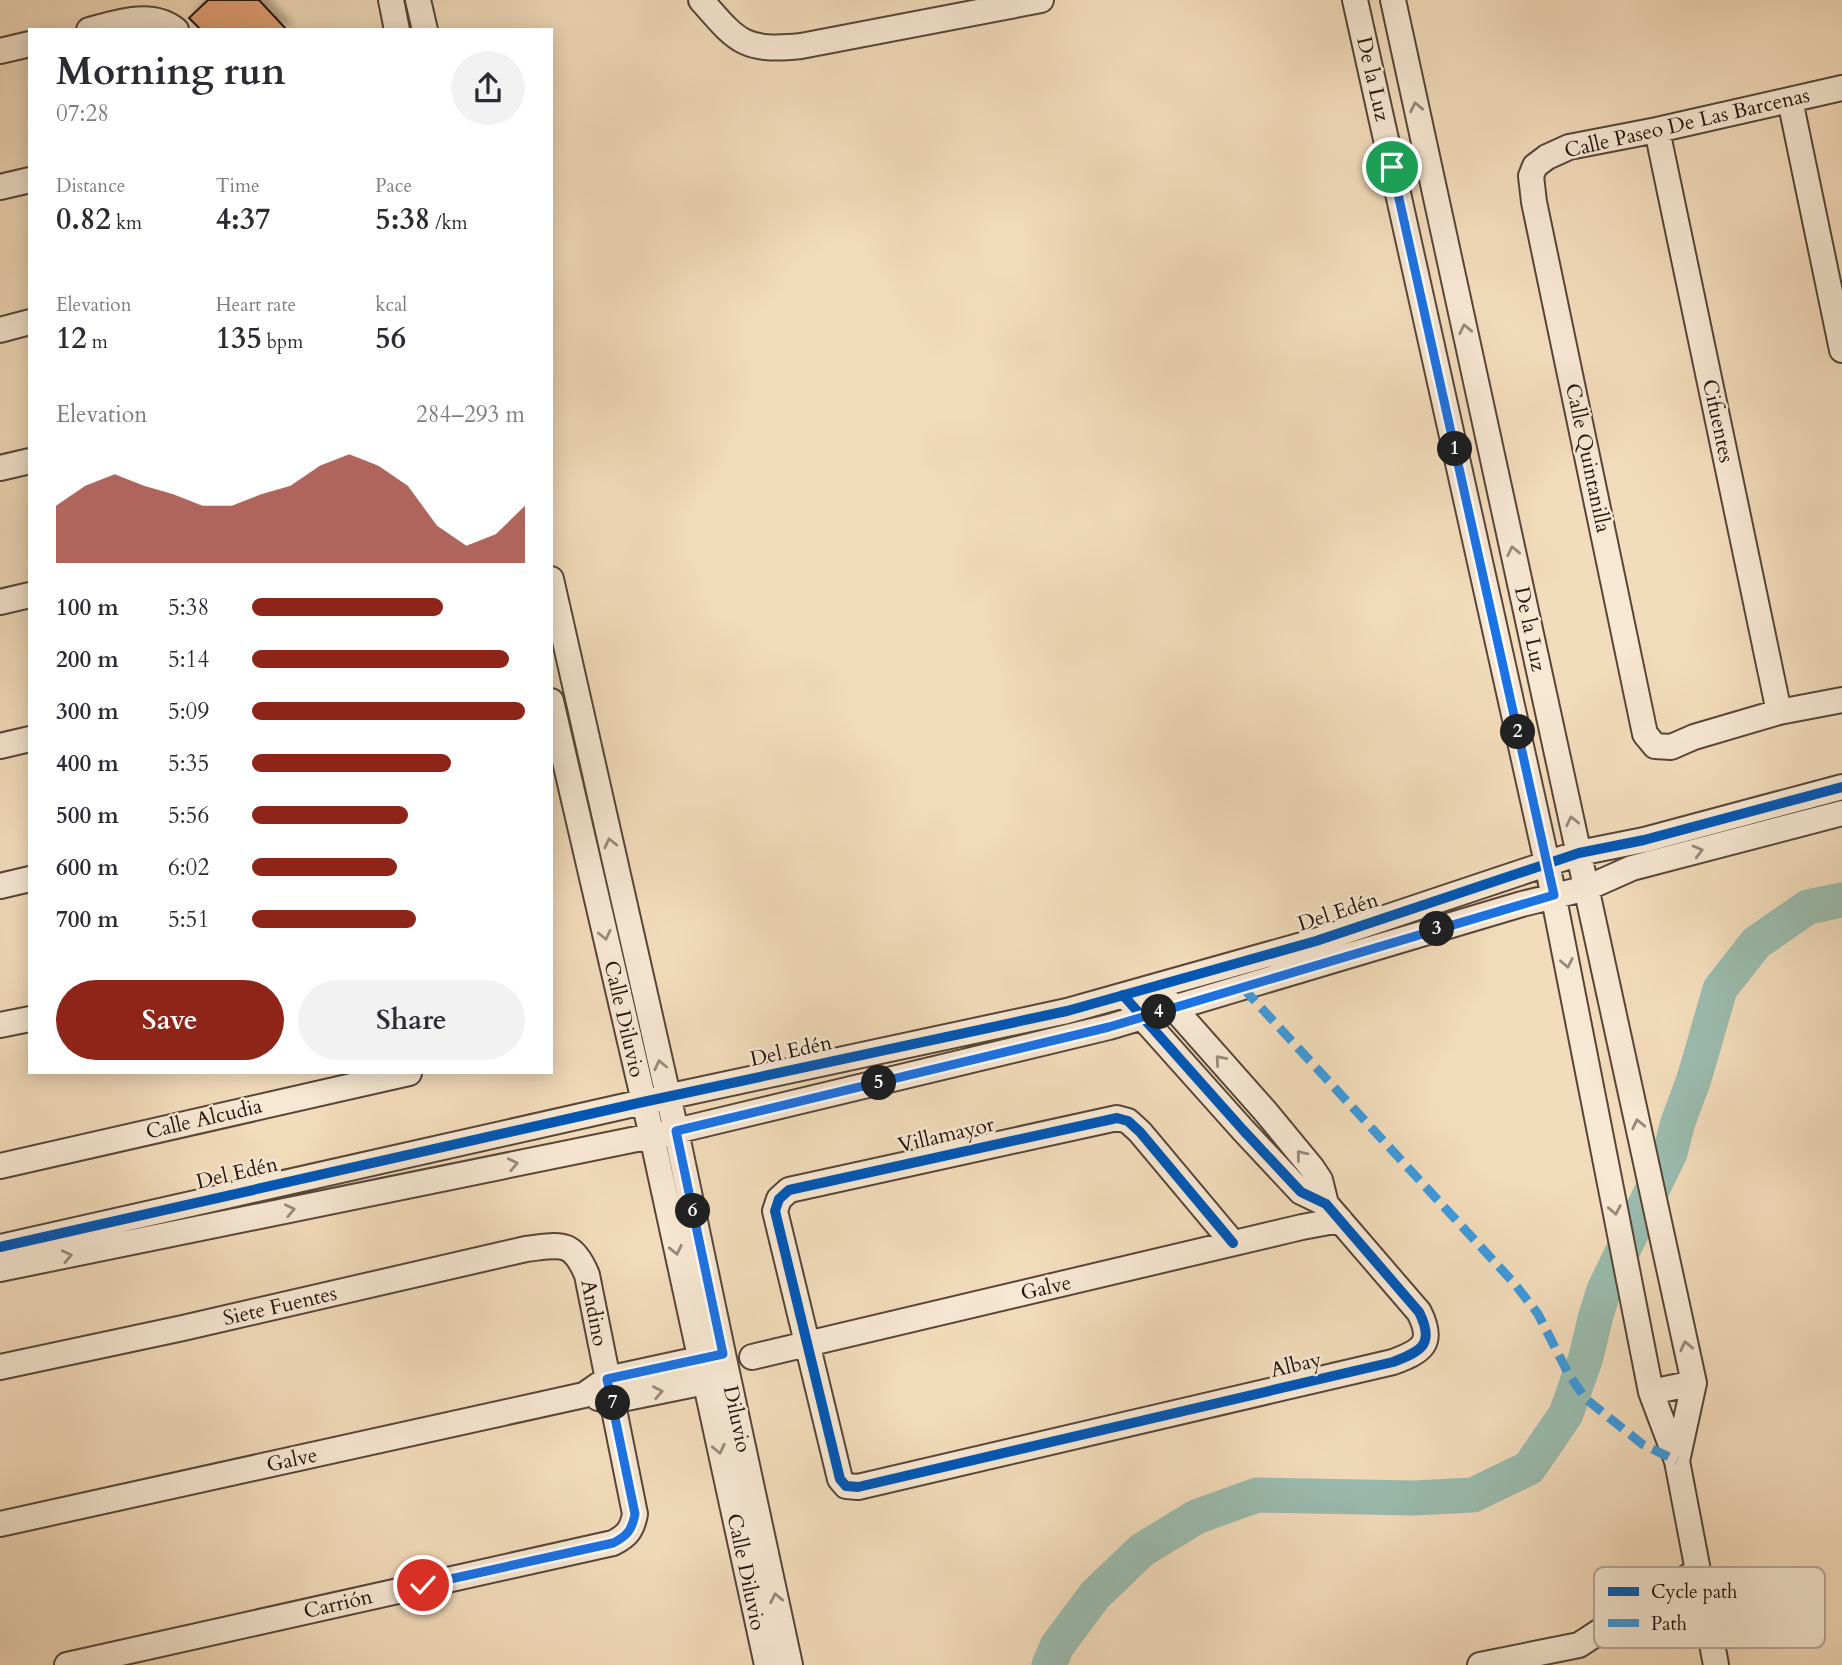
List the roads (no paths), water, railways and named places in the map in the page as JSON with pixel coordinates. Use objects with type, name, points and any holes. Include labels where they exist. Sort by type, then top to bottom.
[{"type":"street","points":[[391,0],[397,28]]},
{"type":"street","points":[[418,0],[425,28]]},
{"type":"street","points":[[701,0],[726,29],[742,41],[756,47],[775,49],[1041,0]]},
{"type":"street","name":"De la Luz","points":[[1355,0],[1554,895],[1651,1392],[1677,1461]]},
{"type":"street","name":"De la Luz","points":[[1393,0],[1694,1383]]},
{"type":"street","points":[[97,28],[143,19],[174,28]]},
{"type":"street","points":[[0,51],[28,44]]},
{"type":"street","name":"Calle Paseo De Las Barcenas","points":[[1535,166],[1547,157],[1569,148],[1842,88]]},
{"type":"street","points":[[1790,100],[1842,350]]},
{"type":"street","name":"Cifuentes","points":[[1657,130],[1779,712]]},
{"type":"street","name":"Calle Quintanilla","points":[[1535,166],[1531,176],[1537,216],[1645,734],[1655,747],[1671,747],[1694,737],[1779,712]]},
{"type":"street","points":[[0,187],[28,180]]},
{"type":"street","points":[[0,330],[28,323]]},
{"type":"street","points":[[0,468],[28,461]]},
{"type":"street","name":"Diluvio","points":[[553,588],[676,1131],[713,1368],[790,1665]]},
{"type":"street","points":[[0,602],[28,595]]},
{"type":"street","points":[[1779,712],[1842,700]]},
{"type":"street","name":"Calle Diluvio","points":[[553,710],[643,1102],[713,1368],[767,1665]]},
{"type":"street","points":[[0,746],[28,739]]},
{"type":"street","name":"Del Edén","points":[[0,1247],[643,1102],[1067,1011],[1316,941],[1579,853],[1644,839],[1842,786]]},
{"type":"street","name":"Del Edén","points":[[0,1269],[676,1131],[1095,1031],[1554,895],[1587,888],[1632,868],[1842,813]]},
{"type":"street","points":[[0,886],[28,879]]},
{"type":"street","name":"Albay","points":[[1155,987],[1312,1168],[1333,1212]]},
{"type":"street","name":"Albay","points":[[809,1351],[840,1479],[846,1486],[858,1487],[1393,1362],[1422,1347],[1426,1340],[1425,1325],[1419,1312],[1333,1212],[1301,1192],[1123,995]]},
{"type":"street","points":[[0,1026],[28,1019]]},
{"type":"street","name":"Calle Alcudia","points":[[0,1166],[403,1074]]},
{"type":"street","name":"Villamayor","points":[[809,1351],[775,1211],[779,1199],[789,1190],[1117,1118],[1128,1121],[1140,1132],[1233,1243]]},
{"type":"street","name":"Galve","points":[[752,1357],[809,1351],[1302,1227],[1333,1212]]},
{"type":"street","name":"Siete Fuentes","points":[[0,1367],[526,1249],[560,1245]]},
{"type":"street","name":"Andino","points":[[560,1245],[577,1256],[587,1275],[635,1514]]},
{"type":"street","points":[[610,1390],[713,1368]]},
{"type":"street","points":[[1651,1392],[1694,1383],[1677,1461],[1697,1567]]},
{"type":"street","name":"Galve","points":[[0,1524],[610,1390]]},
{"type":"street","name":"Carrión","points":[[67,1665],[613,1543],[633,1527],[635,1514]]},
{"type":"street","points":[[1480,1665],[1581,1655]]},
{"type":"waterway","points":[[1049,1665],[1057,1646],[1095,1595],[1142,1550],[1196,1517],[1257,1495],[1414,1498],[1473,1495],[1529,1468],[1566,1414],[1586,1357],[1604,1290],[1670,1153],[1720,989],[1756,943],[1808,907],[1842,900]]}]
